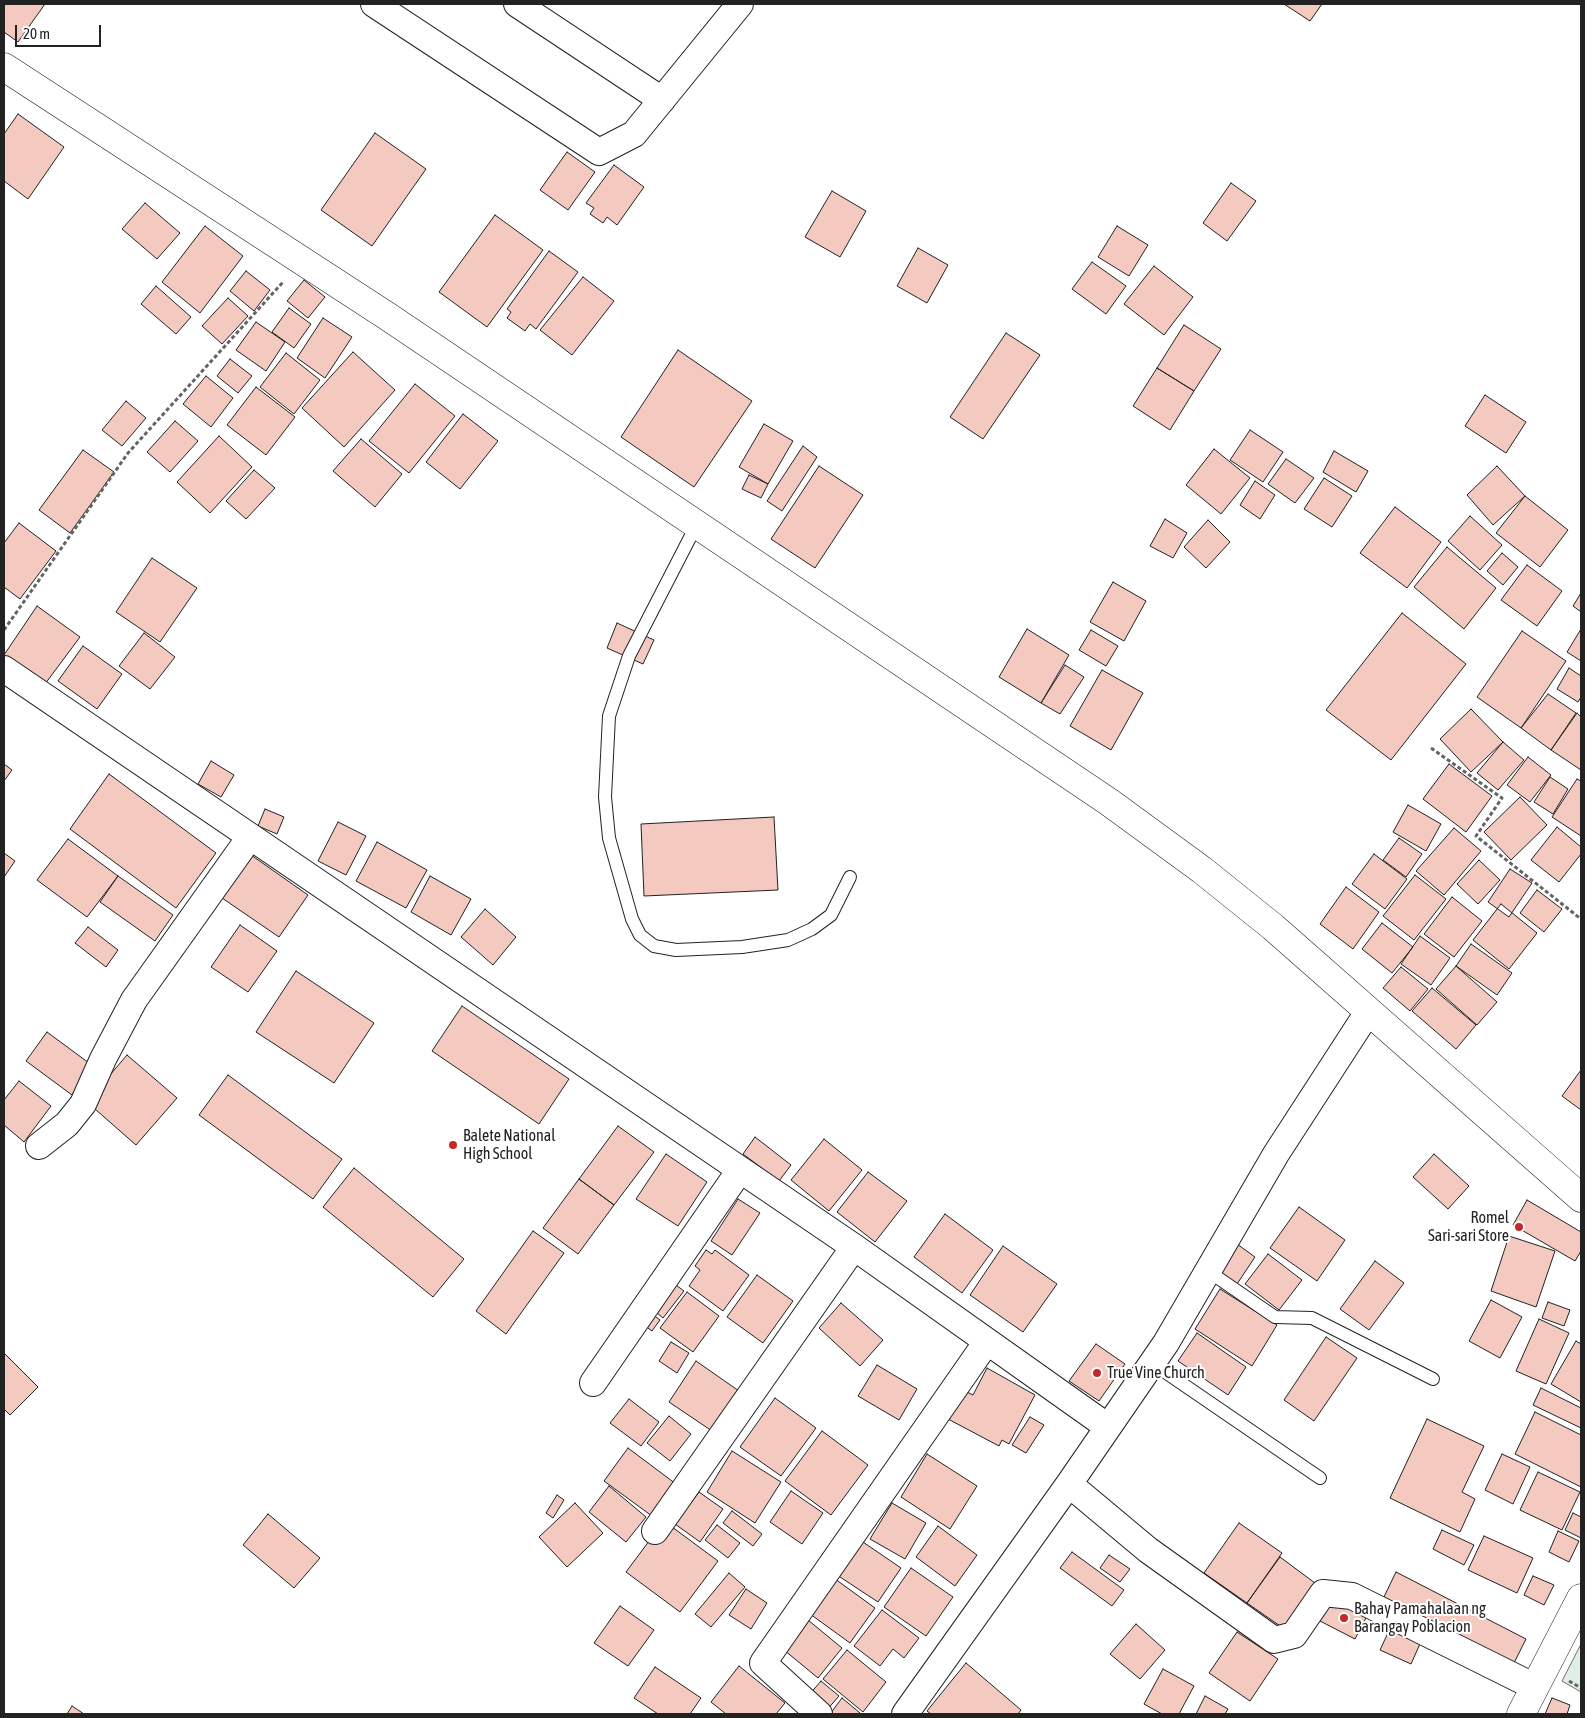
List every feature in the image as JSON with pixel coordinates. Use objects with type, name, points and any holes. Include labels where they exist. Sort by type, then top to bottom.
[{"type":"main road","points":[[4,67],[403,326],[1109,802],[1202,870],[1258,916],[1581,1198]]},
{"type":"main road","points":[[1521,1714],[1581,1598]]},
{"type":"street","points":[[374,4],[599,152],[634,134],[740,4]]},
{"type":"street","points":[[516,4],[662,100]]},
{"type":"street","points":[[4,669],[854,1247],[1108,1427]]},
{"type":"street","points":[[39,1146],[67,1124],[83,1104],[103,1059],[134,1000],[250,837]]},
{"type":"street","points":[[904,1714],[1069,1484],[1152,1362],[1208,1271],[1276,1154],[1368,1012]]},
{"type":"street","points":[[593,1383],[740,1170]]},
{"type":"street","points":[[655,1531],[854,1247]]},
{"type":"street","points":[[818,1714],[763,1663],[986,1342]]},
{"type":"street","points":[[1069,1484],[1148,1550],[1274,1640],[1294,1635],[1323,1593],[1352,1596],[1535,1687]]},
{"type":"lane","points":[[697,524],[629,656],[609,716],[605,797],[610,838],[632,919],[640,935],[654,946],[676,950],[742,947],[788,940],[812,929],[831,915],[850,877]]},
{"type":"lane","points":[[1208,1271],[1275,1317],[1312,1318],[1433,1379]]},
{"type":"lane","points":[[1152,1362],[1320,1478]]},
{"type":"path","points":[[4,630],[128,453],[302,261]]},
{"type":"path","points":[[1431,748],[1502,798],[1476,836],[1581,920]]},
{"type":"green space","points":[[1581,1644],[1581,1692],[1562,1681]]},
{"type":"building","points":[[4,4],[45,4],[18,42],[4,32]]},
{"type":"building","points":[[1284,4],[1322,4],[1310,21]]},
{"type":"building","points":[[18,114],[64,147],[28,199],[4,181],[4,134]]},
{"type":"building","points":[[375,133],[426,169],[372,246],[321,210]]},
{"type":"building","points":[[567,152],[595,172],[568,210],[540,190]]},
{"type":"building","points":[[614,165],[644,187],[617,225],[607,217],[603,223],[590,214],[594,208],[586,203]]},
{"type":"building","points":[[1231,183],[1256,201],[1227,241],[1203,223]]},
{"type":"building","points":[[832,191],[866,211],[840,257],[805,237]]},
{"type":"building","points":[[145,203],[180,233],[157,259],[122,229]]},
{"type":"building","points":[[495,215],[543,250],[487,327],[439,292]]},
{"type":"building","points":[[205,226],[243,256],[200,313],[162,282]]},
{"type":"building","points":[[1117,226],[1148,245],[1129,276],[1098,257]]},
{"type":"building","points":[[918,248],[948,265],[927,303],[897,286]]},
{"type":"building","points":[[549,251],[578,272],[536,329],[530,324],[525,331],[507,318],[511,312],[507,309]]},
{"type":"building","points":[[1092,262],[1126,286],[1106,314],[1072,289]]},
{"type":"building","points":[[1154,266],[1193,297],[1164,335],[1124,304]]},
{"type":"building","points":[[246,271],[270,290],[254,311],[230,291]]},
{"type":"building","points":[[583,277],[614,301],[572,355],[540,330]]},
{"type":"building","points":[[304,280],[325,297],[308,318],[287,301]]},
{"type":"building","points":[[156,286],[191,317],[176,334],[141,304]]},
{"type":"building","points":[[228,298],[248,316],[222,344],[202,326]]},
{"type":"building","points":[[289,308],[311,324],[294,348],[272,332]]},
{"type":"building","points":[[323,318],[352,337],[325,378],[297,358]]},
{"type":"building","points":[[256,322],[285,342],[266,371],[236,350]]},
{"type":"building","points":[[1184,325],[1221,349],[1194,391],[1157,368]]},
{"type":"building","points":[[1006,333],[1040,355],[983,439],[950,417]]},
{"type":"building","points":[[678,350],[752,401],[694,487],[621,437]]},
{"type":"building","points":[[353,352],[395,390],[344,447],[302,408]]},
{"type":"building","points":[[286,353],[320,380],[294,414],[260,387]]},
{"type":"building","points":[[230,359],[252,376],[238,393],[217,376]]},
{"type":"building","points":[[1157,368],[1194,391],[1170,430],[1133,406]]},
{"type":"building","points":[[206,376],[233,398],[211,427],[183,404]]},
{"type":"building","points":[[415,384],[455,416],[409,473],[369,441]]},
{"type":"building","points":[[256,387],[295,417],[266,455],[227,425]]},
{"type":"building","points":[[1485,395],[1526,422],[1506,453],[1465,426]]},
{"type":"building","points":[[126,401],[146,418],[122,446],[102,430]]},
{"type":"building","points":[[463,414],[498,441],[460,489],[426,462]]},
{"type":"building","points":[[175,421],[198,441],[170,472],[147,452]]},
{"type":"building","points":[[764,424],[793,441],[768,484],[739,467]]},
{"type":"building","points":[[1250,430],[1283,452],[1263,482],[1230,460]]},
{"type":"building","points":[[219,436],[252,467],[210,513],[177,482]]},
{"type":"building","points":[[361,439],[402,474],[375,507],[333,471]]},
{"type":"building","points":[[803,446],[817,457],[782,511],[767,501]]},
{"type":"building","points":[[1214,449],[1250,478],[1221,514],[1186,485]]},
{"type":"building","points":[[83,450],[114,472],[70,533],[39,510]]},
{"type":"building","points":[[1334,451],[1368,471],[1356,492],[1323,472]]},
{"type":"building","points":[[1286,459],[1314,478],[1295,503],[1268,484]]},
{"type":"building","points":[[819,466],[863,495],[815,568],[771,539]]},
{"type":"building","points":[[1497,466],[1525,496],[1493,525],[1467,495]]},
{"type":"building","points":[[254,470],[275,488],[246,519],[226,501]]},
{"type":"building","points":[[749,475],[768,484],[761,498],[742,489]]},
{"type":"building","points":[[1324,478],[1352,496],[1332,527],[1304,509]]},
{"type":"building","points":[[1255,481],[1275,495],[1260,519],[1240,505]]},
{"type":"building","points":[[1525,496],[1568,530],[1540,567],[1496,533]]},
{"type":"building","points":[[1395,507],[1441,542],[1407,588],[1360,553]]},
{"type":"building","points":[[1470,516],[1502,545],[1480,570],[1448,541]]},
{"type":"building","points":[[1165,519],[1187,533],[1173,558],[1150,546]]},
{"type":"building","points":[[1208,520],[1230,542],[1206,568],[1184,547]]},
{"type":"building","points":[[19,523],[56,551],[20,599],[4,587],[4,543]]},
{"type":"building","points":[[1447,547],[1496,588],[1464,629],[1414,587]]},
{"type":"building","points":[[1502,553],[1518,567],[1503,585],[1487,571]]},
{"type":"building","points":[[152,558],[197,588],[160,642],[116,612]]},
{"type":"building","points":[[1527,565],[1562,591],[1537,626],[1501,600]]},
{"type":"building","points":[[1113,582],[1146,601],[1124,641],[1090,622]]},
{"type":"building","points":[[1581,593],[1581,612],[1573,606]]},
{"type":"building","points":[[37,606],[80,637],[45,684],[4,655]]},
{"type":"building","points":[[1402,613],[1466,664],[1391,760],[1326,710]]},
{"type":"building","points":[[617,623],[654,640],[643,664],[607,648]]},
{"type":"building","points":[[1027,629],[1069,655],[1041,703],[999,677]]},
{"type":"building","points":[[1581,629],[1581,661],[1567,652]]},
{"type":"building","points":[[1091,630],[1118,646],[1106,666],[1079,650]]},
{"type":"building","points":[[1522,631],[1566,661],[1521,728],[1477,697]]},
{"type":"building","points":[[144,633],[175,657],[150,689],[119,666]]},
{"type":"building","points":[[83,646],[122,674],[97,709],[58,681]]},
{"type":"building","points":[[1065,665],[1084,677],[1060,714],[1041,703]]},
{"type":"building","points":[[1569,668],[1581,676],[1581,697],[1578,702],[1557,689]]},
{"type":"building","points":[[1102,670],[1143,693],[1111,750],[1070,726]]},
{"type":"building","points":[[1548,694],[1576,713],[1551,750],[1521,728]]},
{"type":"building","points":[[1471,709],[1503,742],[1471,772],[1440,739]]},
{"type":"building","points":[[1577,713],[1581,717],[1581,770],[1551,750]]},
{"type":"building","points":[[1503,742],[1524,760],[1498,790],[1477,773]]},
{"type":"building","points":[[1528,757],[1551,775],[1530,802],[1507,785]]},
{"type":"building","points":[[211,761],[234,775],[221,797],[198,784]]},
{"type":"building","points":[[4,764],[12,770],[4,781]]},
{"type":"building","points":[[1449,764],[1492,796],[1466,832],[1423,799]]},
{"type":"building","points":[[109,774],[216,853],[176,908],[70,829]]},
{"type":"building","points":[[1550,777],[1568,789],[1553,814],[1534,802]]},
{"type":"building","points":[[1577,779],[1581,781],[1581,836],[1552,817]]},
{"type":"building","points":[[1520,797],[1547,825],[1511,860],[1484,832]]},
{"type":"building","points":[[1408,805],[1441,824],[1426,851],[1393,832]]},
{"type":"building","points":[[265,809],[284,817],[277,834],[258,826]]},
{"type":"building","points":[[774,817],[778,890],[644,896],[641,824]]},
{"type":"building","points":[[338,822],[366,836],[346,875],[318,861]]},
{"type":"building","points":[[1557,827],[1581,847],[1581,854],[1559,882],[1531,860]]},
{"type":"building","points":[[1454,828],[1481,851],[1444,895],[1416,871]]},
{"type":"building","points":[[1399,838],[1422,854],[1406,877],[1383,860]]},
{"type":"building","points":[[68,839],[118,876],[87,917],[37,880]]},
{"type":"building","points":[[377,842],[427,870],[406,908],[356,881]]},
{"type":"building","points":[[4,853],[15,861],[4,877]]},
{"type":"building","points":[[1374,854],[1407,879],[1385,909],[1352,884]]},
{"type":"building","points":[[251,855],[308,895],[279,937],[222,898]]},
{"type":"building","points":[[1479,860],[1500,880],[1478,904],[1457,884]]},
{"type":"building","points":[[1510,869],[1532,883],[1509,917],[1488,902]]},
{"type":"building","points":[[1415,875],[1446,899],[1414,940],[1383,916]]},
{"type":"building","points":[[118,876],[173,915],[155,941],[100,902]]},
{"type":"building","points":[[430,876],[471,899],[451,935],[411,912]]},
{"type":"building","points":[[1346,887],[1379,912],[1353,949],[1320,924]]},
{"type":"building","points":[[1537,890],[1562,909],[1544,932],[1520,913]]},
{"type":"building","points":[[1452,897],[1482,921],[1454,957],[1424,934]]},
{"type":"building","points":[[1501,904],[1537,933],[1509,969],[1473,940]]},
{"type":"building","points":[[485,909],[516,937],[493,965],[461,937]]},
{"type":"building","points":[[1382,923],[1413,947],[1392,973],[1362,949]]},
{"type":"building","points":[[240,925],[277,951],[248,992],[211,967]]},
{"type":"building","points":[[88,927],[118,950],[106,967],[75,943]]},
{"type":"building","points":[[1420,936],[1450,958],[1431,985],[1401,964]]},
{"type":"building","points":[[1471,944],[1512,973],[1497,995],[1456,966]]},
{"type":"building","points":[[1456,966],[1497,1002],[1477,1025],[1436,989]]},
{"type":"building","points":[[1401,967],[1428,989],[1410,1011],[1383,988]]},
{"type":"building","points":[[296,971],[374,1023],[334,1083],[256,1032]]},
{"type":"building","points":[[1432,988],[1476,1025],[1456,1049],[1412,1011]]},
{"type":"building","points":[[462,1006],[569,1079],[539,1124],[432,1051]]},
{"type":"building","points":[[47,1032],[93,1066],[72,1095],[26,1061]]},
{"type":"building","points":[[127,1055],[177,1098],[136,1145],[87,1102]]},
{"type":"building","points":[[1581,1070],[1581,1110],[1562,1096]]},
{"type":"building","points":[[228,1075],[342,1159],[313,1199],[199,1115]]},
{"type":"building","points":[[19,1081],[51,1106],[24,1142],[4,1125],[4,1100]]},
{"type":"building","points":[[618,1126],[654,1152],[614,1205],[579,1179]]},
{"type":"building","points":[[755,1137],[791,1165],[779,1181],[743,1154]]},
{"type":"building","points":[[824,1139],[862,1170],[829,1211],[791,1180]]},
{"type":"building","points":[[666,1154],[707,1182],[678,1226],[636,1199]]},
{"type":"building","points":[[1434,1154],[1469,1186],[1448,1209],[1413,1177]]},
{"type":"building","points":[[354,1168],[464,1259],[433,1297],[323,1207]]},
{"type":"building","points":[[868,1172],[907,1201],[875,1242],[837,1212]]},
{"type":"building","points":[[579,1179],[614,1205],[578,1254],[543,1228]]},
{"type":"building","points":[[738,1199],[760,1213],[732,1255],[711,1241]]},
{"type":"building","points":[[1527,1200],[1581,1232],[1581,1251],[1575,1261],[1513,1225]]},
{"type":"building","points":[[1299,1207],[1345,1240],[1317,1281],[1270,1248]]},
{"type":"building","points":[[945,1214],[993,1250],[962,1293],[914,1257]]},
{"type":"building","points":[[533,1231],[564,1253],[506,1334],[476,1311]]},
{"type":"building","points":[[1509,1236],[1555,1251],[1536,1307],[1491,1291]]},
{"type":"building","points":[[1237,1244],[1255,1257],[1237,1284],[1218,1271]]},
{"type":"building","points":[[1003,1246],[1057,1284],[1023,1332],[970,1295]]},
{"type":"building","points":[[706,1250],[712,1254],[715,1250],[749,1275],[723,1311],[689,1286],[700,1270],[695,1266]]},
{"type":"building","points":[[1268,1254],[1302,1280],[1279,1310],[1245,1284]]},
{"type":"building","points":[[1375,1261],[1404,1283],[1369,1330],[1340,1309]]},
{"type":"building","points":[[757,1275],[793,1301],[763,1343],[727,1317]]},
{"type":"building","points":[[672,1282],[684,1291],[663,1318],[651,1308]]},
{"type":"building","points":[[1220,1289],[1277,1325],[1252,1366],[1195,1329]]},
{"type":"building","points":[[687,1292],[719,1316],[693,1352],[660,1328]]},
{"type":"building","points":[[1491,1300],[1522,1317],[1500,1358],[1469,1341]]},
{"type":"building","points":[[1548,1302],[1570,1310],[1564,1326],[1542,1318]]},
{"type":"building","points":[[841,1303],[883,1340],[860,1366],[819,1328]]},
{"type":"building","points":[[648,1311],[660,1320],[652,1331],[640,1322]]},
{"type":"building","points":[[1539,1319],[1569,1333],[1546,1384],[1516,1371]]},
{"type":"building","points":[[1197,1333],[1246,1367],[1228,1395],[1178,1361]]},
{"type":"building","points":[[1326,1337],[1357,1358],[1314,1421],[1284,1400]]},
{"type":"building","points":[[1576,1341],[1581,1344],[1581,1402],[1551,1384]]},
{"type":"building","points":[[671,1342],[689,1353],[677,1373],[659,1361]]},
{"type":"building","name":"True Vine Church","points":[[1096,1344],[1125,1364],[1099,1401],[1069,1381]]},
{"type":"building","points":[[4,1353],[38,1387],[10,1415],[4,1409]]},
{"type":"building","points":[[696,1361],[739,1391],[712,1431],[669,1402]]},
{"type":"building","points":[[877,1365],[917,1389],[899,1420],[858,1396]]},
{"type":"building","points":[[987,1368],[1035,1395],[1009,1444],[1002,1440],[999,1446],[948,1419],[963,1390],[973,1395]]},
{"type":"building","points":[[1541,1388],[1581,1408],[1581,1428],[1533,1405]]},
{"type":"building","points":[[775,1398],[816,1428],[781,1476],[740,1447]]},
{"type":"building","points":[[629,1399],[659,1422],[641,1446],[610,1423]]},
{"type":"building","points":[[1535,1412],[1581,1435],[1581,1487],[1515,1454]]},
{"type":"building","points":[[669,1416],[691,1434],[670,1461],[647,1443]]},
{"type":"building","points":[[1030,1417],[1044,1425],[1026,1453],[1012,1445]]},
{"type":"building","points":[[1427,1419],[1484,1446],[1462,1492],[1475,1499],[1460,1532],[1390,1498]]},
{"type":"building","points":[[822,1431],[868,1465],[831,1515],[785,1481]]},
{"type":"building","points":[[628,1448],[676,1484],[652,1516],[604,1481]]},
{"type":"building","points":[[732,1451],[781,1482],[755,1523],[707,1492]]},
{"type":"building","points":[[927,1454],[977,1486],[950,1529],[901,1497]]},
{"type":"building","points":[[1502,1454],[1530,1467],[1513,1504],[1485,1490]]},
{"type":"building","points":[[1538,1472],[1580,1492],[1562,1530],[1520,1510]]},
{"type":"building","points":[[609,1486],[646,1517],[626,1542],[589,1512]]},
{"type":"building","points":[[791,1491],[823,1513],[802,1544],[770,1522]]},
{"type":"building","points":[[699,1492],[723,1509],[700,1542],[675,1524]]},
{"type":"building","points":[[557,1495],[564,1500],[553,1518],[546,1513]]},
{"type":"building","points":[[575,1503],[603,1533],[567,1567],[539,1537]]},
{"type":"building","points":[[892,1503],[926,1523],[905,1559],[870,1539]]},
{"type":"building","points":[[732,1511],[762,1534],[753,1546],[723,1523]]},
{"type":"building","points":[[1573,1513],[1581,1517],[1581,1538],[1565,1530]]},
{"type":"building","points":[[268,1514],[320,1558],[294,1588],[243,1545]]},
{"type":"building","points":[[664,1521],[718,1561],[680,1612],[626,1572]]},
{"type":"building","points":[[1239,1523],[1282,1553],[1247,1603],[1204,1573]]},
{"type":"building","points":[[717,1525],[740,1543],[728,1558],[705,1540]]},
{"type":"building","points":[[938,1526],[977,1555],[955,1586],[916,1557]]},
{"type":"building","points":[[1442,1530],[1474,1545],[1464,1565],[1433,1549]]},
{"type":"building","points":[[1558,1531],[1579,1541],[1569,1562],[1549,1552]]},
{"type":"building","points":[[1484,1536],[1533,1558],[1517,1593],[1468,1570]]},
{"type":"building","points":[[860,1540],[901,1568],[878,1602],[837,1575]]},
{"type":"building","points":[[1072,1552],[1124,1590],[1112,1606],[1060,1568]]},
{"type":"building","points":[[1109,1555],[1130,1569],[1120,1582],[1100,1568]]},
{"type":"building","points":[[1280,1557],[1315,1583],[1283,1628],[1247,1603]]},
{"type":"building","points":[[911,1568],[953,1597],[926,1636],[884,1607]]},
{"type":"building","points":[[1396,1572],[1526,1639],[1511,1669],[1381,1603]]},
{"type":"building","points":[[729,1573],[745,1587],[711,1627],[695,1614]]},
{"type":"building","points":[[831,1576],[875,1608],[850,1643],[806,1611]]},
{"type":"building","points":[[1533,1576],[1554,1585],[1544,1605],[1524,1595]]},
{"type":"building","points":[[746,1589],[767,1603],[751,1629],[729,1615]]},
{"type":"building","name":"Bahay Pamahalaan ng Barangay Poblacion","points":[[1332,1596],[1368,1614],[1355,1639],[1320,1621]]},
{"type":"building","points":[[620,1606],[654,1630],[628,1666],[594,1643]]},
{"type":"building","points":[[882,1610],[919,1638],[904,1658],[893,1649],[880,1666],[854,1646]]},
{"type":"building","points":[[808,1620],[842,1648],[818,1678],[784,1650]]},
{"type":"building","points":[[1393,1622],[1423,1637],[1411,1664],[1380,1650]]},
{"type":"building","points":[[1136,1624],[1165,1650],[1140,1679],[1110,1654]]},
{"type":"building","points":[[1237,1632],[1278,1659],[1250,1701],[1209,1673]]},
{"type":"building","points":[[847,1650],[886,1682],[863,1712],[823,1679]]},
{"type":"building","points":[[966,1663],[1021,1710],[1018,1714],[931,1714],[927,1711]]},
{"type":"building","points":[[739,1666],[785,1703],[776,1714],[726,1714],[711,1702]]},
{"type":"building","points":[[655,1667],[701,1698],[690,1714],[658,1714],[634,1698]]},
{"type":"building","points":[[1163,1669],[1194,1686],[1179,1714],[1162,1714],[1144,1704]]},
{"type":"building","points":[[821,1681],[839,1696],[826,1711],[808,1696]]},
{"type":"building","points":[[1205,1696],[1228,1709],[1225,1714],[1196,1714]]},
{"type":"building","points":[[842,1698],[860,1713],[830,1714]]},
{"type":"building","points":[[1552,1698],[1570,1705],[1567,1714],[1545,1714]]},
{"type":"building","points":[[72,1706],[84,1714],[67,1714]]},
{"type":"place","name":"Balete National High School","points":[[453,1145]]},
{"type":"place","name":"Romel Sari-sari Store","points":[[1519,1227]]},
{"type":"place","name":"True Vine Church","points":[[1097,1373]]},
{"type":"place","name":"Bahay Pamahalaan ng Barangay Poblacion","points":[[1344,1618]]}]
